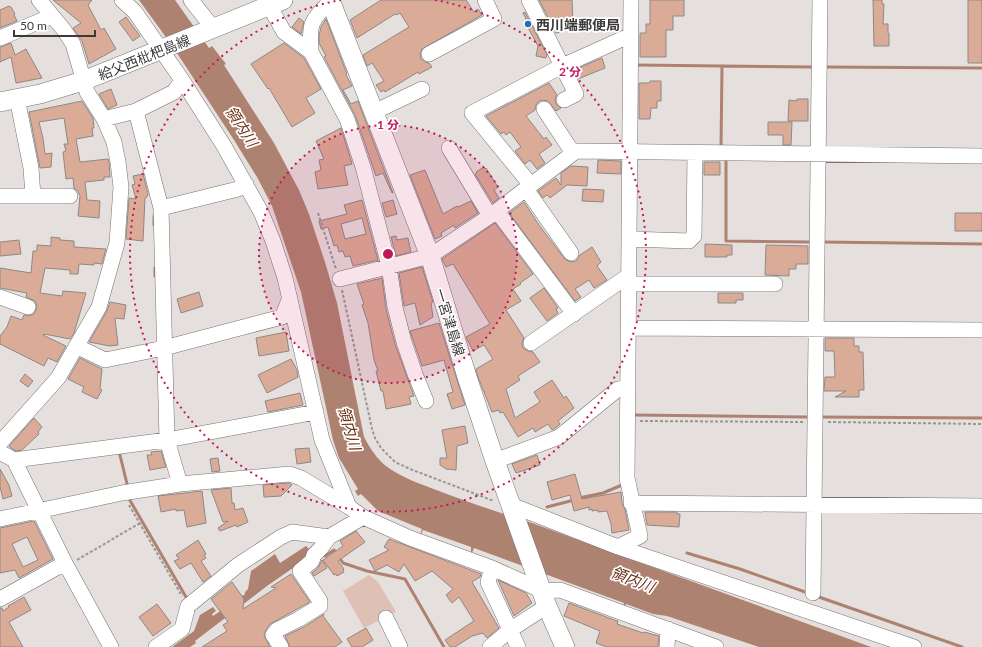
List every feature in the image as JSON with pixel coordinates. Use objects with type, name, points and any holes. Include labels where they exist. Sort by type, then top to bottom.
[{"type":"main road","name":"一宮津島線","points":[[330,1],[430,256],[468,380],[495,461],[543,592],[565,647]]},
{"type":"main road","name":"給父西枇杷島線","points":[[9,100],[40,94],[83,81],[212,29],[273,2]]},
{"type":"street","points":[[0,443],[58,378],[99,307],[117,243],[121,187],[114,142],[104,119],[87,92],[73,44],[64,30],[39,0]]},
{"type":"street","points":[[122,0],[135,12],[162,49],[246,184],[261,212],[273,241],[290,298],[322,440],[349,507]]},
{"type":"street","points":[[191,0],[212,29]]},
{"type":"street","points":[[429,54],[494,19],[485,0]]},
{"type":"street","points":[[528,0],[576,94],[564,100]]},
{"type":"street","points":[[618,547],[640,536],[631,503],[627,478],[631,0]]},
{"type":"street","points":[[813,593],[820,0]]},
{"type":"street","points":[[330,1],[314,17],[312,22],[310,36],[311,52],[347,119],[363,167],[389,266],[395,308],[404,342],[426,401]]},
{"type":"street","points":[[273,2],[284,32],[311,52]]},
{"type":"street","points":[[0,38],[52,16]]},
{"type":"street","points":[[571,253],[529,187],[472,113],[562,66],[631,35]]},
{"type":"street","points":[[104,119],[136,111],[174,92],[182,80]]},
{"type":"street","points":[[374,112],[422,89]]},
{"type":"street","points":[[9,100],[31,168],[33,196]]},
{"type":"street","points":[[544,109],[573,153]]},
{"type":"street","points":[[136,111],[161,208],[167,440],[180,484]]},
{"type":"street","points":[[449,148],[494,214],[574,314]]},
{"type":"street","points":[[340,279],[430,256],[494,214],[576,151],[982,156]]},
{"type":"street","points":[[629,239],[690,241],[694,236],[695,153]]},
{"type":"street","points":[[161,208],[238,189],[246,184]]},
{"type":"street","points":[[0,196],[70,196]]},
{"type":"street","points":[[531,343],[628,280],[775,284]]},
{"type":"street","points":[[0,297],[28,307]]},
{"type":"street","points":[[76,346],[104,360],[164,348],[282,317],[290,298]]},
{"type":"street","points":[[628,328],[982,330]]},
{"type":"street","points":[[495,461],[559,438],[618,389],[628,387]]},
{"type":"street","points":[[14,460],[167,440],[316,412]]},
{"type":"street","points":[[0,452],[14,460],[66,565],[111,647]]},
{"type":"street","points":[[0,519],[122,493],[180,484],[290,474],[300,478],[363,517],[410,538],[492,568],[543,592],[560,590],[716,647]]},
{"type":"street","points":[[631,503],[982,506]]},
{"type":"street","points":[[512,509],[618,547],[914,647]]},
{"type":"street","points":[[281,647],[274,635],[277,630],[320,606],[320,601],[300,571],[312,561],[314,554],[321,548],[329,537],[363,517]]},
{"type":"street","points":[[159,646],[182,629],[188,606],[238,565],[281,537],[292,532],[329,537]]},
{"type":"street","points":[[0,599],[66,565]]},
{"type":"street","points":[[492,568],[488,582],[518,647]]},
{"type":"street","points":[[490,647],[510,630],[543,592]]},
{"type":"street","points":[[386,618],[400,647]]},
{"type":"street","points":[[667,647],[668,630]]},
{"type":"path","points":[[318,213],[340,279],[372,430],[381,448],[395,462],[410,470],[501,503],[512,509]]},
{"type":"path","points":[[122,493],[188,606]]},
{"type":"path","points":[[66,565],[140,523]]},
{"type":"shaded area","points":[[369,575],[378,582],[396,612],[364,628],[343,591]]},
{"type":"water","name":"領内川","points":[[139,0],[175,0],[209,48],[212,46],[226,64],[224,65],[274,143],[299,190],[309,214],[337,303],[364,437],[374,453],[383,463],[405,477],[439,491],[521,519],[871,647],[759,647],[667,616],[653,614],[626,604],[623,608],[624,603],[474,548],[472,553],[471,547],[423,530],[420,535],[422,529],[378,511],[361,494],[358,496],[355,491],[358,489],[339,458],[333,440],[301,292],[272,206],[257,177],[234,140],[173,47]]},
{"type":"water","points":[[306,546],[310,550],[303,561],[267,586],[195,641],[196,643],[190,647],[172,647],[194,631],[200,615],[213,607],[216,611],[212,614],[213,616],[245,594],[248,589],[251,571],[275,554],[280,563]]},
{"type":"building","points":[[53,0],[92,0],[88,5],[101,30],[104,28],[116,49],[89,64],[82,41],[73,28],[81,23]]},
{"type":"building","points":[[381,0],[466,0],[474,12],[478,9],[482,15],[422,49],[420,54],[421,59],[429,63],[432,67],[419,74],[418,72],[385,92],[384,90],[381,92],[376,85],[384,81],[372,63],[367,66],[363,55],[409,27],[400,13],[395,14],[357,38],[350,20]]},
{"type":"building","points":[[539,0],[572,0],[573,22],[570,22],[571,24],[563,27],[564,31],[556,33]]},
{"type":"building","points":[[650,0],[684,0],[684,16],[673,16],[673,30],[666,30],[666,57],[640,57],[640,33],[646,33],[646,24],[650,24]]},
{"type":"building","points":[[873,0],[882,0],[882,4],[884,4],[883,24],[888,24],[889,46],[874,46]]},
{"type":"building","points":[[968,0],[982,0],[982,63],[968,63]]},
{"type":"building","points":[[9,6],[15,14],[14,15],[17,21],[0,28],[0,10]]},
{"type":"building","points":[[525,12],[547,55],[546,58],[536,56],[538,46],[527,26],[529,25],[523,13]]},
{"type":"building","points":[[126,17],[140,36],[133,41],[119,22]]},
{"type":"building","points":[[299,18],[304,22],[301,34],[292,27]]},
{"type":"building","points":[[326,19],[347,74],[346,75],[352,86],[343,90],[351,104],[358,101],[393,193],[383,173],[376,176],[355,115],[324,57],[326,56],[319,43],[319,36],[321,27]]},
{"type":"building","points":[[11,43],[15,55],[26,49],[42,78],[16,83],[11,57],[0,62],[0,47]]},
{"type":"building","points":[[284,43],[304,58],[321,89],[306,98],[315,113],[292,127],[269,88],[268,89],[251,64]]},
{"type":"building","points":[[602,58],[605,68],[578,79],[574,70]]},
{"type":"building","points":[[650,81],[661,81],[661,101],[657,101],[657,108],[651,108],[650,119],[639,119],[639,83],[650,83]]},
{"type":"building","points":[[549,83],[557,95],[555,99],[556,104],[561,108],[556,111],[548,101],[543,100],[539,101],[535,110],[526,116],[544,139],[546,137],[552,145],[539,154],[545,163],[537,169],[530,160],[525,164],[515,151],[521,147],[510,132],[506,135],[504,132],[501,134],[486,116]]},
{"type":"building","points":[[111,89],[117,105],[108,109],[99,94]]},
{"type":"building","points":[[797,99],[808,99],[808,121],[788,121],[789,100],[797,101]]},
{"type":"building","points":[[82,101],[93,118],[94,128],[92,128],[93,136],[76,139],[80,162],[108,159],[109,162],[110,177],[104,177],[104,180],[85,182],[87,200],[100,201],[99,218],[78,216],[80,196],[78,191],[74,188],[73,178],[66,179],[63,152],[66,151],[64,144],[68,144],[64,118],[39,122],[45,154],[52,153],[51,167],[40,168],[29,112]]},
{"type":"building","points":[[768,122],[792,122],[791,145],[783,145],[783,135],[768,135]]},
{"type":"building","points":[[341,128],[352,164],[344,166],[348,185],[318,189],[315,172],[321,170],[319,160],[324,159],[316,141]]},
{"type":"building","points":[[598,160],[621,161],[621,174],[597,173]]},
{"type":"building","points":[[704,162],[720,162],[720,175],[704,175]]},
{"type":"building","points":[[571,166],[588,167],[587,186],[567,185],[550,198],[547,195],[543,198],[538,191],[556,178],[561,185],[561,173]]},
{"type":"building","points":[[484,167],[498,187],[494,190],[499,198],[493,203],[475,174]]},
{"type":"building","points":[[425,170],[443,214],[457,206],[458,207],[471,201],[478,213],[455,228],[454,225],[441,233],[442,236],[435,239],[410,175]]},
{"type":"building","points":[[143,174],[148,194],[145,198],[143,241],[126,239],[129,198],[136,199],[132,185],[135,184],[133,176]]},
{"type":"building","points":[[583,189],[604,190],[603,202],[582,201]]},
{"type":"building","points":[[362,200],[378,260],[353,266],[350,256],[345,257],[343,251],[339,252],[337,245],[334,246],[328,227],[321,229],[319,221],[347,214],[344,205]],"holes":[[[362,218],[366,234],[345,239],[341,224]]]},
{"type":"building","points":[[393,200],[397,214],[386,217],[382,203]]},
{"type":"building","points":[[524,202],[539,225],[564,258],[568,261],[576,261],[580,255],[592,247],[601,262],[597,266],[607,280],[594,288],[589,280],[575,289],[581,297],[575,301],[509,213]]},
{"type":"building","points":[[955,213],[982,213],[982,231],[955,231]]},
{"type":"building","points":[[495,223],[533,274],[513,289],[521,301],[506,310],[524,338],[522,343],[523,348],[533,352],[540,362],[518,376],[520,380],[506,389],[515,418],[540,402],[534,392],[552,380],[564,398],[566,396],[574,408],[558,421],[560,424],[554,429],[552,430],[548,424],[535,432],[533,428],[518,437],[503,412],[500,413],[499,410],[492,412],[478,377],[476,369],[493,359],[484,345],[473,351],[466,337],[490,324],[453,264],[446,267],[442,259]]},
{"type":"building","points":[[396,236],[397,240],[408,238],[411,252],[396,256],[391,237]]},
{"type":"building","points":[[51,237],[60,238],[60,240],[74,241],[74,247],[106,249],[102,264],[79,264],[78,274],[70,274],[70,270],[45,268],[40,293],[62,296],[63,291],[86,293],[74,333],[70,339],[43,335],[66,346],[57,362],[48,358],[44,366],[0,344],[0,336],[7,327],[11,316],[22,320],[24,315],[29,316],[34,314],[37,306],[35,301],[26,297],[27,293],[0,288],[0,268],[31,273],[33,251],[37,251],[37,245],[51,246]]},
{"type":"building","points":[[19,240],[21,254],[0,256],[0,242]]},
{"type":"building","points":[[705,244],[732,245],[732,255],[727,255],[727,257],[705,257]]},
{"type":"building","points":[[766,245],[808,246],[808,264],[796,264],[796,269],[789,269],[789,276],[765,275]]},
{"type":"building","points":[[422,267],[433,302],[431,303],[433,317],[420,325],[415,303],[404,306],[399,273]]},
{"type":"building","points":[[382,278],[386,309],[395,344],[414,396],[409,397],[411,404],[386,409],[383,391],[381,391],[376,371],[378,371],[374,360],[368,323],[362,305],[364,304],[357,284]]},
{"type":"building","points":[[544,288],[558,308],[556,309],[558,313],[547,321],[530,298]]},
{"type":"building","points":[[199,292],[203,306],[181,313],[177,299]]},
{"type":"building","points":[[718,293],[743,293],[743,300],[736,300],[736,303],[718,303]]},
{"type":"building","points":[[110,302],[126,305],[124,319],[115,318],[118,345],[110,346],[89,342],[107,311]]},
{"type":"building","points":[[439,323],[465,405],[452,409],[447,394],[453,392],[444,360],[422,366],[410,331]]},
{"type":"building","points":[[286,332],[289,351],[259,356],[256,338]]},
{"type":"building","points":[[825,338],[854,338],[854,346],[859,346],[859,352],[863,352],[864,390],[859,390],[859,397],[835,397],[846,391],[824,391],[825,377],[835,377],[834,351],[825,351]]},
{"type":"building","points":[[80,358],[102,369],[100,389],[102,390],[97,399],[82,392],[84,387],[68,379]]},
{"type":"building","points":[[291,359],[297,370],[298,377],[267,393],[258,375]]},
{"type":"building","points":[[25,374],[33,381],[28,387],[20,381]]},
{"type":"building","points":[[300,393],[303,405],[268,412],[265,401]]},
{"type":"building","points":[[34,418],[42,427],[38,432],[39,434],[22,450],[16,451],[11,448],[9,446]]},
{"type":"building","points":[[465,426],[468,443],[457,446],[456,470],[446,469],[440,465],[440,458],[447,458],[442,430]]},
{"type":"building","points":[[309,448],[311,462],[297,464],[295,449]]},
{"type":"building","points":[[161,451],[166,467],[150,470],[147,455],[152,455],[151,452]]},
{"type":"building","points":[[537,455],[540,465],[516,473],[512,464]]},
{"type":"building","points":[[218,458],[220,471],[212,472],[210,459]]},
{"type":"building","points":[[0,469],[9,485],[12,496],[3,499],[0,487]]},
{"type":"building","points":[[575,474],[582,499],[621,492],[622,503],[625,509],[629,530],[612,533],[607,511],[592,511],[592,509],[589,510],[589,507],[574,511],[570,495],[552,500],[547,482]]},
{"type":"building","points":[[289,483],[292,485],[281,496],[264,497],[263,485]]},
{"type":"building","points":[[231,488],[232,503],[234,503],[235,510],[243,508],[248,522],[237,527],[236,525],[220,531],[218,528],[228,521],[223,522],[211,490]]},
{"type":"building","points":[[202,491],[206,523],[187,527],[184,510],[176,511],[176,509],[161,512],[158,496]]},
{"type":"building","points":[[645,512],[677,512],[677,514],[680,514],[679,527],[647,525]]},
{"type":"building","points":[[34,521],[53,559],[19,578],[15,570],[0,573],[0,528]],"holes":[[[27,537],[38,560],[23,567],[12,544]]]},
{"type":"building","points":[[356,531],[365,542],[338,561],[344,569],[344,572],[337,576],[336,574],[334,575],[323,560],[343,546],[340,541]]},
{"type":"building","points":[[389,539],[481,574],[480,577],[472,582],[499,628],[487,638],[483,633],[472,636],[455,647],[450,647],[445,640],[474,621],[459,597],[452,603],[446,595],[453,589],[432,571],[415,581],[404,564],[399,572],[387,565],[375,571],[369,560],[389,550],[384,547]]},
{"type":"building","points":[[198,540],[206,554],[204,555],[206,558],[201,561],[211,576],[203,582],[191,563],[180,569],[174,561],[179,559],[176,555]]},
{"type":"building","points":[[322,560],[327,568],[314,576],[312,573],[318,568]]},
{"type":"building","points":[[291,574],[310,602],[270,624],[264,635],[270,647],[202,647],[227,631],[223,625],[228,622],[211,599],[232,582],[244,599],[243,609],[276,588],[271,587]]},
{"type":"building","points":[[498,580],[526,593],[532,603],[514,616]]},
{"type":"building","points":[[24,597],[31,610],[9,622],[23,647],[0,647],[0,608],[2,608],[3,611],[9,607],[8,606]]},
{"type":"building","points":[[569,603],[618,621],[617,624],[643,633],[659,636],[658,647],[607,647],[596,643],[600,631],[564,616]]},
{"type":"building","points":[[157,604],[171,623],[153,636],[139,617]]},
{"type":"building","points":[[324,614],[323,616],[342,642],[335,647],[290,647],[285,636],[304,627]]},
{"type":"building","points":[[366,628],[373,640],[362,647],[352,647],[347,639]]},
{"type":"waterway","points":[[636,65],[812,67]]},
{"type":"waterway","points":[[721,148],[722,66]]},
{"type":"waterway","points":[[825,67],[982,68]]},
{"type":"waterway","points":[[726,158],[726,241],[811,242]]},
{"type":"waterway","points":[[154,216],[154,225]]},
{"type":"waterway","points":[[822,242],[982,244]]},
{"type":"waterway","points":[[155,268],[155,276]]},
{"type":"waterway","points":[[635,415],[807,417]]},
{"type":"waterway","points":[[819,417],[982,418]]},
{"type":"waterway","points":[[119,451],[128,488]]},
{"type":"waterway","points":[[579,498],[603,493],[622,484]]},
{"type":"waterway","points":[[128,497],[186,597]]},
{"type":"waterway","points":[[547,507],[574,500]]},
{"type":"waterway","points":[[325,556],[334,550],[343,563],[367,571],[405,579],[444,647]]},
{"type":"waterway","points":[[687,553],[740,569],[808,593]]},
{"type":"waterway","points":[[816,596],[962,647]]},
{"type":"place","name":"西川端郵便局","points":[[528,24]]}]
